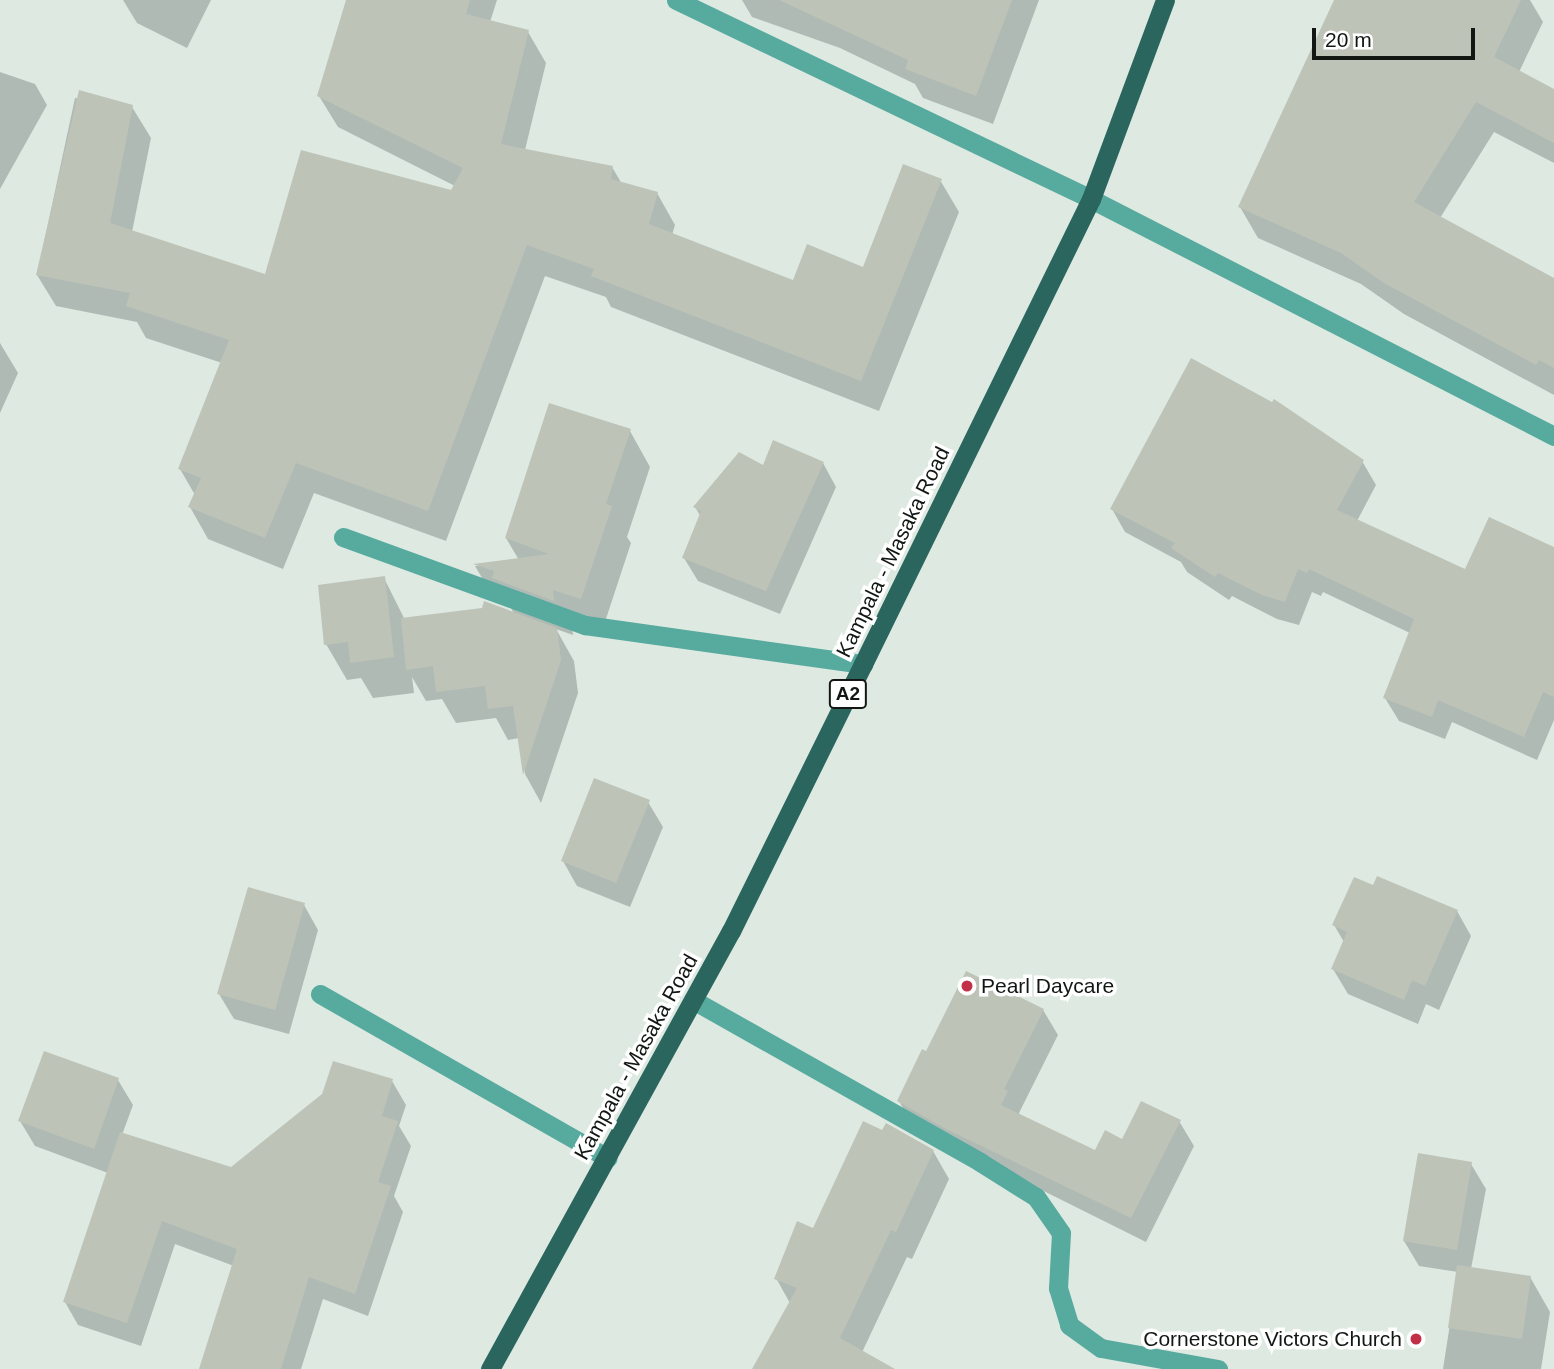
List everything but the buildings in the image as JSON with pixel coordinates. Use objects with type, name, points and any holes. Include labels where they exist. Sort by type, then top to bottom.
[{"type":"main road","name":"Kampala - Masaka Road","points":[[490,1369],[731,931],[863,664],[1091,199],[1165,0]]},
{"type":"street","points":[[676,0],[1091,199],[1554,436]]},
{"type":"street","points":[[343,537],[584,625],[863,664]]},
{"type":"street","points":[[320,994],[607,1158]]},
{"type":"street","points":[[693,1000],[981,1162],[1036,1197],[1061,1233],[1058,1288],[1069,1325],[1101,1348],[1218,1369]]},
{"type":"place","name":"Pearl Daycare","points":[[967,986]]},
{"type":"place","name":"Cornerstone Victors Church","points":[[1416,1339]]}]
